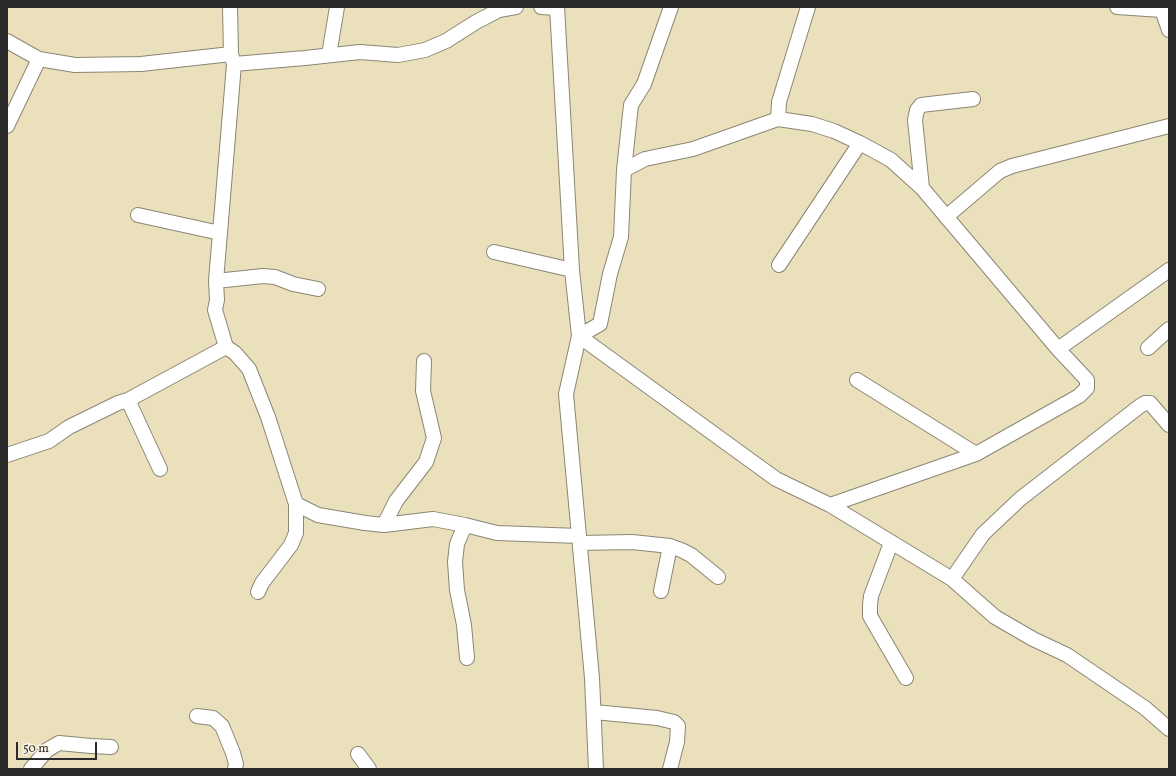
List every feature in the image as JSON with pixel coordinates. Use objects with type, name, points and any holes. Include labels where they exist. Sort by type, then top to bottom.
[{"type":"street","points":[[230,7],[233,59],[216,281],[217,300],[215,310],[226,347],[235,353],[249,369],[268,417],[296,504],[296,533],[291,545],[262,583],[258,592]]},
{"type":"street","points":[[329,55],[337,7]]},
{"type":"street","points":[[7,41],[39,59],[75,65],[305,58],[360,52],[398,55],[425,50],[446,41],[476,22],[499,10],[516,7]]},
{"type":"street","points":[[541,7],[556,7],[572,270],[579,336],[566,394],[592,678],[596,769]]},
{"type":"street","points":[[579,336],[600,324],[610,274],[621,237],[624,170],[631,105],[644,84],[671,7]]},
{"type":"street","points":[[778,120],[778,102],[808,7]]},
{"type":"street","points":[[1117,7],[1161,9],[1169,30]]},
{"type":"street","points":[[7,126],[39,59]]},
{"type":"street","points":[[922,188],[915,120],[917,110],[921,105],[973,99]]},
{"type":"street","points":[[624,170],[645,159],[693,150],[778,120],[812,124],[834,131],[891,160],[922,188],[1058,349],[1088,380],[1087,388],[1079,396],[976,454],[830,505]]},
{"type":"street","points":[[946,217],[1000,172],[1012,166],[1169,126]]},
{"type":"street","points":[[779,265],[860,143]]},
{"type":"street","points":[[138,216],[220,233]]},
{"type":"street","points":[[494,252],[572,270]]},
{"type":"street","points":[[1058,349],[1169,270]]},
{"type":"street","points":[[216,281],[263,276],[275,277],[293,284],[318,289]]},
{"type":"street","points":[[1148,348],[1169,329]]},
{"type":"street","points":[[579,336],[776,479],[830,505],[952,579],[995,617],[1033,639],[1067,655],[1144,708],[1169,729]]},
{"type":"street","points":[[7,455],[49,441],[70,427],[118,403],[128,400],[226,347]]},
{"type":"street","points":[[384,525],[396,501],[426,462],[434,438],[423,391],[424,361]]},
{"type":"street","points":[[857,380],[976,454]]},
{"type":"street","points":[[128,400],[160,469]]},
{"type":"street","points":[[952,579],[983,534],[1020,498],[1140,406],[1145,403],[1150,403],[1169,425]]},
{"type":"street","points":[[296,504],[318,514],[365,523],[384,525],[433,519],[497,533],[670,546],[691,555],[718,577]]},
{"type":"street","points":[[465,525],[457,544],[455,562],[457,590],[464,625],[468,658]]},
{"type":"street","points":[[891,543],[871,596],[870,616],[906,678]]},
{"type":"street","points":[[661,591],[670,546]]},
{"type":"street","points":[[594,712],[656,718],[674,722],[678,726],[677,742],[670,769]]},
{"type":"street","points":[[197,716],[213,718],[222,726],[233,753],[236,764],[235,769]]},
{"type":"street","points":[[31,769],[47,750],[59,743],[111,747]]},
{"type":"street","points":[[358,754],[369,769]]}]
